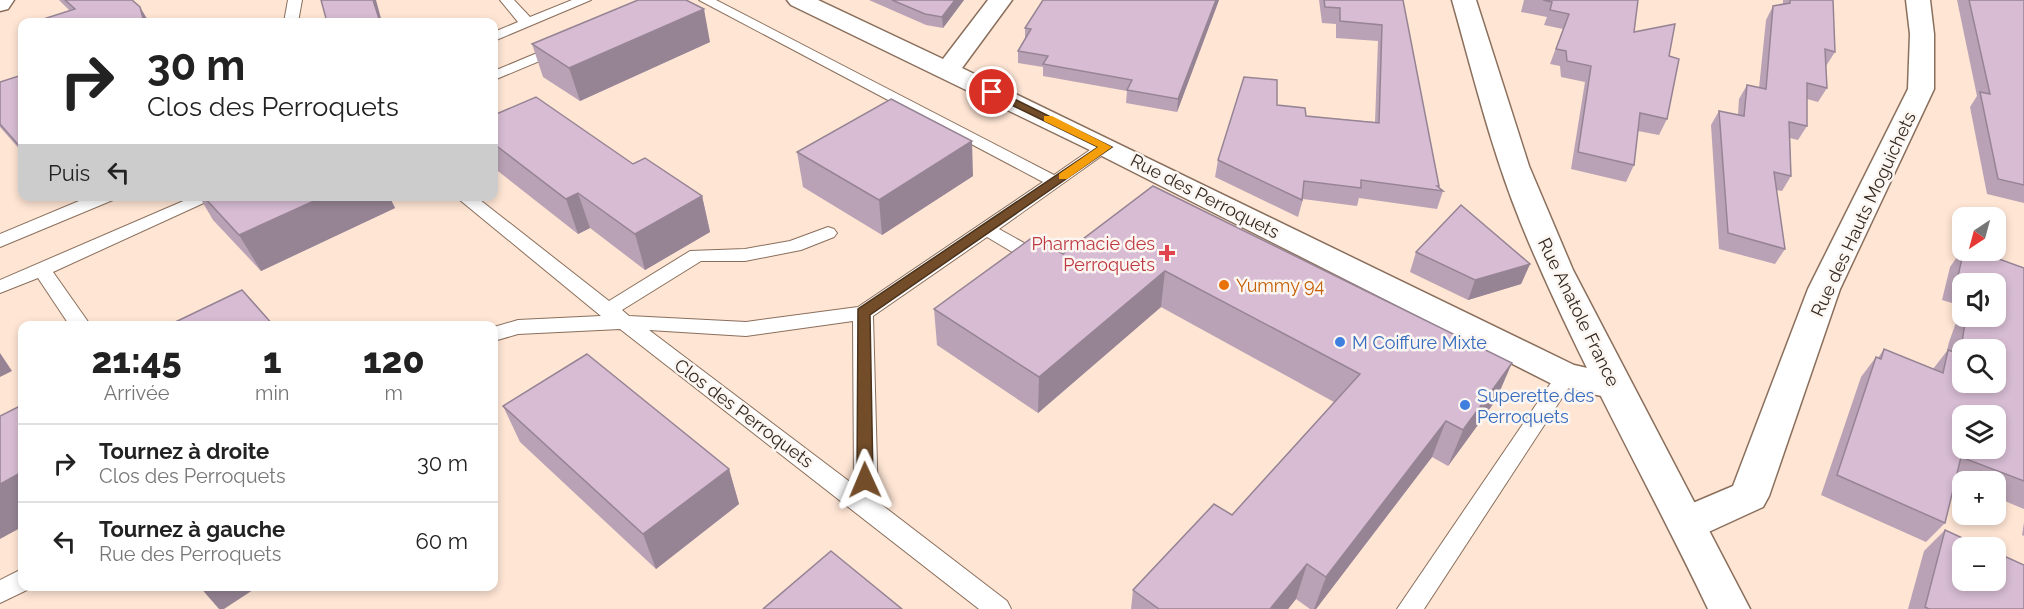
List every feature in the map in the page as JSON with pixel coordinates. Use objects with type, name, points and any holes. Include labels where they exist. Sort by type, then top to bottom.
[{"type":"street","name":"Rue des Perroquets","points":[[799,0],[1106,147],[1566,376],[1614,386]]},
{"type":"street","points":[[947,72],[1000,0]]},
{"type":"street","name":"Rue Anatole France","points":[[1464,0],[1509,154],[1536,222],[1614,386],[1688,523],[1729,609]]},
{"type":"street","name":"Rue des Hauts Moguichets","points":[[1688,523],[1749,496],[1824,289],[1921,89],[1922,34],[1918,0]]},
{"type":"lane","points":[[292,18],[295,0]]},
{"type":"lane","points":[[507,0],[527,23]]},
{"type":"lane","points":[[498,35],[584,0]]},
{"type":"lane","points":[[706,0],[1055,182]]},
{"type":"lane","points":[[498,74],[577,40]]},
{"type":"lane","points":[[498,333],[518,327],[615,317],[746,329],[863,313],[1106,147]]},
{"type":"lane","points":[[0,241],[95,201]]},
{"type":"lane","points":[[0,287],[200,201]]},
{"type":"lane","name":"Clos des Perroquets","points":[[469,201],[615,317],[866,504],[998,609]]},
{"type":"lane","points":[[986,229],[1026,252]]},
{"type":"lane","points":[[615,317],[698,255],[745,255],[794,246],[828,233]]},
{"type":"lane","points":[[41,270],[77,321]]},
{"type":"lane","points":[[863,313],[866,504]]},
{"type":"lane","points":[[1410,609],[1566,376]]},
{"type":"lane","points":[[0,592],[18,582]]},
{"type":"building","points":[[65,0],[132,0],[140,7],[143,18],[47,18],[75,9]]},
{"type":"building","points":[[321,0],[373,0],[379,18],[326,18]]},
{"type":"building","points":[[638,0],[686,0],[704,9],[569,68],[532,44]]},
{"type":"building","points":[[892,0],[955,0],[942,17],[925,14]]},
{"type":"building","points":[[1043,0],[1216,0],[1178,99],[1127,90],[1132,80],[1043,64],[1048,56],[1018,51],[1031,29],[1025,28]]},
{"type":"building","points":[[1324,0],[1403,0],[1439,186],[1437,186],[1443,191],[1361,180],[1361,188],[1304,181],[1302,200],[1218,160],[1244,77],[1277,80],[1277,105],[1305,108],[1306,116],[1379,123],[1382,25],[1340,21],[1340,8],[1325,7]]},
{"type":"building","points":[[1543,0],[1638,0],[1634,32],[1675,24],[1669,56],[1679,59],[1667,119],[1640,113],[1634,165],[1578,152],[1591,66],[1567,61],[1566,51],[1556,49],[1569,14],[1550,10],[1552,2]]},
{"type":"building","points":[[1790,0],[1833,0],[1835,52],[1825,49],[1827,88],[1807,83],[1807,126],[1789,122],[1791,176],[1774,172],[1785,249],[1728,233],[1719,111],[1744,116],[1747,85],[1766,89],[1773,6],[1790,3]]},
{"type":"building","points":[[1969,0],[2024,0],[2024,185],[1998,179],[1980,92],[1990,94]]},
{"type":"building","points":[[18,76],[18,144],[0,124],[0,82]]},
{"type":"building","points":[[536,97],[633,164],[645,158],[702,196],[635,234],[578,193],[566,199],[498,147],[498,113]]},
{"type":"building","points":[[891,99],[972,141],[879,200],[797,152]]},
{"type":"building","points":[[1153,186],[1512,363],[1463,430],[1446,421],[1326,577],[1307,564],[1270,609],[1159,609],[1133,590],[1214,504],[1232,515],[1360,374],[1165,271],[1039,377],[934,309],[1033,237],[1063,254]]},
{"type":"building","points":[[208,201],[314,201],[239,235]]},
{"type":"building","points":[[1461,205],[1530,264],[1475,280],[1416,252]]},
{"type":"building","points":[[1961,261],[2005,261],[2024,268],[2024,481],[2006,474],[2006,471],[1998,471],[1966,459],[2006,459],[2006,405],[1952,405],[1952,459],[1961,459],[1958,471],[1952,471],[1952,494],[1945,523],[1837,475],[1876,357],[1881,359],[1884,349],[1943,373],[1948,350],[1952,351],[1952,393],[2006,393],[2006,339],[1962,339],[1964,327],[2006,327],[2006,273],[1959,273]]},
{"type":"building","points":[[242,290],[270,321],[177,321]]},
{"type":"building","points":[[587,354],[729,469],[643,534],[503,406]]},
{"type":"building","points":[[18,407],[18,474],[0,484],[0,416]]},
{"type":"building","points":[[1945,530],[1960,537],[1952,537],[1952,591],[2006,591],[2006,557],[2024,565],[2024,609],[1929,609],[1925,607]]},
{"type":"building","points":[[831,551],[902,609],[763,609]]},
{"type":"slow traffic","points":[[1048,119],[1106,147],[1063,177]]},
{"type":"place","name":"Pharmacie des Perroquets","points":[[1167,253]]},
{"type":"place","name":"Yummy 94","points":[[1224,285]]},
{"type":"place","name":"M Coiffure Mixte","points":[[1340,342]]},
{"type":"place","name":"Superette des Perroquets","points":[[1465,405]]},
{"type":"route","points":[[865,480],[863,313],[1106,147],[992,92]]}]
